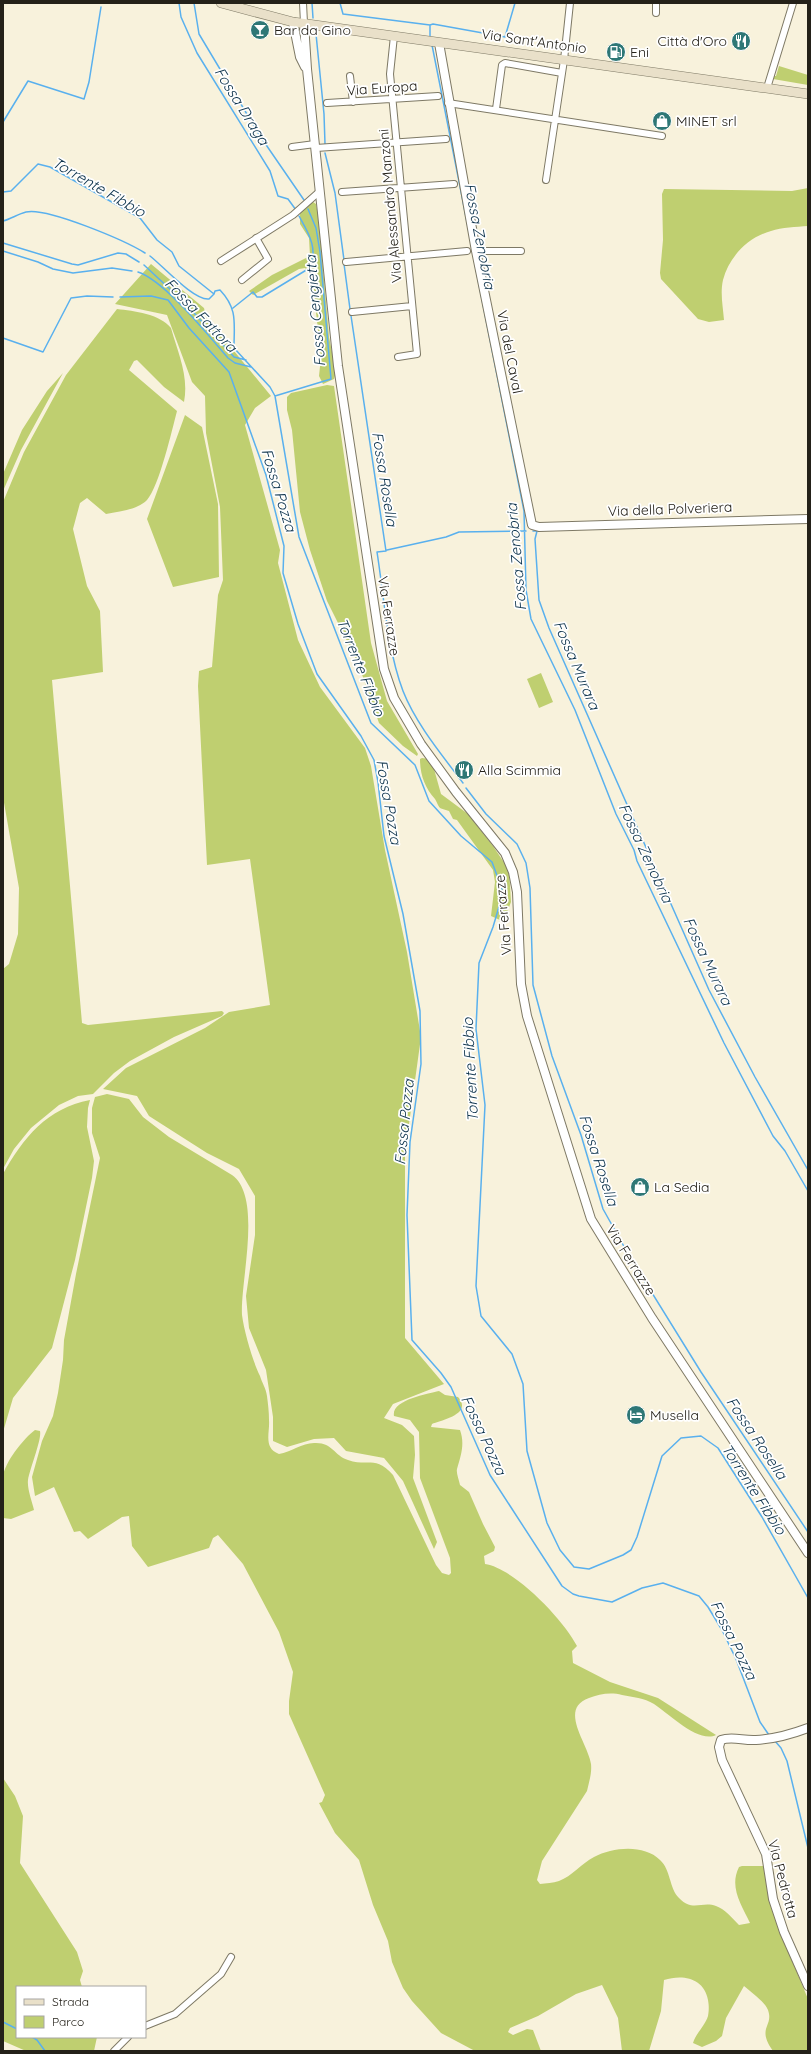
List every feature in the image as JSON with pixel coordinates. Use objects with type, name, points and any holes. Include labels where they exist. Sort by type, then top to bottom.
[{"type":"main road","name":"Via Sant'Antonio","points":[[221,3],[293,22],[808,94]]},
{"type":"street","points":[[303,3],[307,70]]},
{"type":"street","points":[[546,180],[564,60],[570,3]]},
{"type":"street","points":[[656,3],[656,13]]},
{"type":"street","points":[[766,88],[793,3]]},
{"type":"street","points":[[293,22],[300,57],[307,70]]},
{"type":"street","name":"Via Alessandro Manzoni","points":[[394,36],[390,74],[417,354],[398,356]]},
{"type":"street","name":"Via del Caval","points":[[439,43],[448,103],[468,201],[472,251],[532,525]]},
{"type":"street","points":[[496,109],[502,65],[505,63],[562,73]]},
{"type":"street","name":"Via Ferrazze","points":[[307,70],[338,366],[384,669],[389,685],[394,698],[421,744],[456,792],[505,853],[510,863],[517,892],[523,1000],[554,1104],[591,1219],[656,1324],[808,1553]]},
{"type":"street","points":[[350,76],[352,102]]},
{"type":"street","name":"Via Europa","points":[[327,103],[438,96]]},
{"type":"street","points":[[448,103],[496,109],[555,120],[662,136]]},
{"type":"street","points":[[292,147],[446,139]]},
{"type":"street","points":[[342,192],[454,184]]},
{"type":"street","points":[[220,260],[293,215],[319,192]]},
{"type":"street","points":[[242,280],[268,259],[256,238]]},
{"type":"street","points":[[346,262],[472,251],[521,251]]},
{"type":"street","points":[[352,312],[412,306]]},
{"type":"street","name":"Via della Polveriera","points":[[532,525],[539,527],[808,519]]},
{"type":"street","name":"Via Pedrotta","points":[[808,1728],[771,1738],[756,1740],[727,1738],[721,1740],[718,1747],[722,1760],[766,1854],[773,1898],[784,1932],[808,1986]]},
{"type":"street","points":[[146,2026],[175,2014],[221,1974],[231,1958]]},
{"type":"street","points":[[114,2051],[127,2038]]},
{"type":"green space","points":[[779,66],[808,75],[808,85],[773,79],[773,76],[776,76]]},
{"type":"green space","points":[[808,188],[808,226],[789,227],[763,234],[747,243],[730,263],[722,285],[724,320],[709,322],[698,319],[661,279],[660,273],[663,240],[662,194],[664,189],[792,191]]},
{"type":"green space","points":[[313,202],[316,204],[319,220],[329,337],[336,372],[334,379],[323,384],[319,376],[321,357],[314,282],[310,273],[305,268],[299,269],[253,295],[249,291],[272,275],[310,256],[309,238],[300,224],[300,214],[303,208]]},
{"type":"green space","points":[[151,264],[204,308],[206,317],[271,396],[255,408],[245,425],[280,550],[278,563],[298,640],[320,687],[365,748],[371,766],[385,850],[407,952],[421,1037],[405,1153],[405,1338],[444,1384],[393,1404],[384,1418],[402,1425],[414,1436],[415,1455],[413,1478],[437,1542],[434,1549],[403,1481],[384,1458],[346,1451],[334,1438],[314,1439],[287,1447],[273,1441],[273,1417],[266,1370],[249,1328],[246,1296],[255,1235],[255,1196],[239,1169],[207,1153],[149,1116],[137,1096],[103,1089],[126,1068],[205,1028],[229,1012],[270,1005],[250,859],[207,865],[198,686],[199,671],[212,667],[218,595],[223,580],[220,507],[206,433],[205,396],[192,382],[167,315],[115,304]]},
{"type":"green space","points":[[117,309],[154,316],[166,323],[171,328],[184,374],[185,392],[184,402],[164,387],[137,360],[134,361],[129,370],[177,411],[165,458],[156,483],[147,500],[138,506],[122,511],[106,514],[87,498],[80,503],[73,529],[87,586],[100,611],[103,672],[52,680],[82,1023],[88,1025],[222,1011],[224,1013],[222,1016],[174,1037],[130,1061],[114,1073],[93,1094],[78,1096],[59,1105],[31,1128],[14,1149],[3,1169],[3,969],[9,964],[18,934],[19,888],[3,797],[3,502],[24,452],[66,375]]},
{"type":"green space","points":[[63,373],[21,450],[3,491],[3,474],[22,430],[47,391]]},
{"type":"green space","points":[[327,385],[334,386],[371,643],[387,701],[418,754],[417,756],[403,746],[379,723],[358,663],[327,601],[310,550],[300,512],[292,430],[287,410],[287,397],[291,393]]},
{"type":"green space","points":[[185,415],[202,427],[218,504],[219,577],[173,587],[147,519]]},
{"type":"green space","points":[[541,673],[553,702],[539,708],[527,679]]},
{"type":"green space","points":[[420,759],[429,759],[434,769],[441,794],[468,814],[493,846],[509,870],[511,902],[504,920],[491,916],[495,882],[493,870],[457,820],[453,819],[449,811],[440,808],[428,790],[421,770]]},
{"type":"green space","points":[[107,1094],[129,1099],[143,1117],[169,1137],[232,1175],[241,1186],[246,1201],[248,1220],[248,1240],[242,1315],[252,1355],[265,1388],[269,1417],[268,1440],[271,1448],[279,1454],[305,1444],[320,1443],[329,1447],[348,1460],[355,1462],[376,1463],[387,1469],[393,1475],[436,1565],[442,1573],[449,1575],[451,1573],[450,1558],[420,1478],[419,1432],[410,1420],[394,1416],[395,1410],[398,1406],[419,1396],[439,1391],[445,1395],[458,1397],[462,1403],[462,1408],[459,1412],[449,1418],[432,1424],[431,1427],[460,1430],[462,1445],[457,1475],[460,1485],[469,1492],[495,1547],[494,1551],[484,1556],[485,1564],[510,1575],[537,1597],[550,1610],[571,1635],[577,1646],[572,1651],[573,1663],[610,1682],[658,1698],[716,1735],[709,1737],[693,1732],[654,1704],[638,1698],[618,1694],[605,1694],[597,1695],[580,1703],[576,1710],[575,1718],[591,1764],[591,1774],[587,1791],[542,1861],[537,1880],[540,1884],[559,1881],[594,1857],[610,1851],[619,1849],[637,1849],[646,1851],[664,1864],[673,1889],[679,1898],[684,1902],[693,1905],[711,1905],[719,1907],[739,1925],[750,1923],[737,1895],[735,1882],[739,1867],[765,1866],[767,1889],[776,1922],[808,1999],[808,2051],[773,2051],[766,2037],[766,2028],[769,2020],[768,2010],[761,2000],[744,1986],[726,2018],[722,2036],[716,2041],[702,2047],[693,2043],[705,2023],[709,2008],[706,1993],[702,1987],[697,1982],[685,1978],[671,1978],[664,1980],[661,2011],[649,2051],[622,2051],[618,2018],[602,1985],[576,1994],[538,2016],[510,2028],[508,2032],[513,2035],[527,2029],[533,2030],[541,2051],[475,2051],[441,2033],[412,2001],[403,1988],[392,1962],[388,1941],[373,1905],[359,1860],[335,1833],[319,1803],[322,1802],[325,1795],[289,1714],[289,1701],[293,1672],[279,1632],[243,1564],[218,1535],[213,1538],[209,1548],[148,1567],[132,1546],[129,1516],[122,1517],[88,1539],[80,1531],[74,1532],[54,1487],[35,1496],[32,1477],[42,1441],[53,1416],[58,1393],[63,1360],[64,1340],[100,1158],[92,1133],[92,1108],[95,1097]]},
{"type":"green space","points":[[90,1100],[87,1127],[94,1161],[92,1178],[75,1260],[52,1348],[13,1398],[3,1432],[3,1174],[19,1148],[38,1126],[61,1110]]},
{"type":"green space","points":[[35,1430],[40,1431],[40,1435],[28,1480],[34,1510],[11,1519],[3,1518],[4,1471],[15,1451]]},
{"type":"green space","points":[[3,1778],[15,1796],[23,1816],[20,1863],[77,1952],[83,1971],[80,1980],[82,1986],[16,1986],[16,2038],[97,2038],[94,2051],[26,2051],[3,2041]]},
{"type":"waterway","name":"Fossa Draga","points":[[179,3],[181,17],[197,53],[270,171],[278,196],[288,199],[296,210]]},
{"type":"waterway","name":"Fossa Cengietta","points":[[194,3],[199,34],[260,136],[304,200]]},
{"type":"waterway","name":"Fossa Rosella","points":[[312,3],[313,18]]},
{"type":"waterway","points":[[340,3],[343,14],[430,25]]},
{"type":"waterway","name":"Fossa Zenobria","points":[[430,37],[430,25],[433,24],[505,37],[515,3]]},
{"type":"waterway","points":[[3,122],[28,81],[84,99],[89,82],[101,7]]},
{"type":"waterway","name":"Fossa Rosella","points":[[316,34],[324,114],[325,144]]},
{"type":"waterway","name":"Fossa Zenobria","points":[[432,45],[469,232]]},
{"type":"waterway","name":"Fossa Rosella","points":[[325,153],[335,193],[344,260]]},
{"type":"waterway","name":"Torrente Fibbio","points":[[3,192],[11,191],[38,164],[50,167],[140,218],[157,240],[172,252],[179,266],[214,294],[215,291],[220,290],[226,297],[234,317],[234,348],[270,387],[275,396],[299,537],[371,723],[415,765],[429,801],[461,836],[492,862],[502,889],[501,900],[493,927],[479,963],[476,1029],[485,1105],[476,1286],[481,1316],[512,1354],[523,1384],[527,1451],[547,1523],[560,1550],[574,1567],[589,1569],[623,1555],[631,1550],[637,1537],[662,1456],[681,1438],[701,1436],[718,1448],[762,1517],[808,1598]]},
{"type":"waterway","name":"Fossa Cengietta","points":[[275,396],[331,379],[320,252],[316,228],[308,209]]},
{"type":"waterway","name":"Torrente Fibbio","points":[[3,221],[26,212],[51,215],[105,233],[145,253]]},
{"type":"waterway","name":"Fossa Draga","points":[[233,308],[253,292],[257,297],[262,297],[308,269],[313,255],[313,249],[309,235],[299,216]]},
{"type":"waterway","points":[[3,243],[78,265],[118,253],[126,254],[139,262]]},
{"type":"waterway","name":"Fossa Fattora","points":[[3,251],[38,262],[53,269],[73,273],[112,268],[132,271]]},
{"type":"waterway","name":"Torrente Fibbio","points":[[150,256],[195,295],[209,299],[214,294]]},
{"type":"waterway","name":"Fossa Zenobria","points":[[474,259],[524,511],[526,590],[531,619],[575,710],[616,814],[634,850],[637,861],[724,1043],[773,1136],[785,1151],[808,1191]]},
{"type":"waterway","name":"Fossa Rosella","points":[[344,264],[386,551],[377,552],[393,658],[408,703],[430,739],[463,783]]},
{"type":"waterway","points":[[144,265],[186,304],[234,357],[246,360]]},
{"type":"waterway","name":"Fossa Fattora","points":[[138,272],[149,277],[173,297],[228,358],[235,363],[251,367]]},
{"type":"waterway","name":"Fossa Pozza","points":[[3,338],[43,352],[71,298],[87,296],[113,297]]},
{"type":"waterway","name":"Fossa Pozza","points":[[120,297],[151,296],[168,300],[189,328],[229,372],[266,475],[284,546],[283,573],[298,624],[317,674],[361,736],[374,760],[384,836],[403,914],[420,1011],[421,1064],[410,1142],[407,1215],[412,1340],[441,1373],[451,1387],[490,1475],[562,1586],[573,1594],[579,1596],[612,1602],[642,1588],[663,1583],[699,1596],[708,1607],[722,1630],[736,1659],[760,1722],[769,1735]]},
{"type":"waterway","name":"Fossa Murara","points":[[387,550],[446,537],[459,532],[526,531]]},
{"type":"waterway","name":"Fossa Murara","points":[[533,531],[537,531],[535,539],[539,600],[549,628],[709,990],[755,1077],[808,1170]]},
{"type":"waterway","name":"Fossa Rosella","points":[[466,788],[486,814],[517,844],[526,863],[530,888],[533,985],[552,1056],[581,1135],[603,1209],[631,1259],[701,1372],[808,1532]]},
{"type":"waterway","name":"Fossa Pozza","points":[[775,1741],[781,1748],[787,1761],[808,1848]]},
{"type":"waterway","points":[[3,2022],[16,2028]]},
{"type":"waterway","points":[[34,2038],[45,2051]]},
{"type":"place","name":"Bar da Gino","points":[[260,30]]},
{"type":"place","name":"Città d'Oro","points":[[741,41]]},
{"type":"place","name":"Eni","points":[[616,52]]},
{"type":"place","name":"MINET srl","points":[[662,121]]},
{"type":"place","name":"Alla Scimmia","points":[[464,770]]},
{"type":"place","name":"La Sedia","points":[[640,1187]]},
{"type":"place","name":"Musella","points":[[636,1415]]}]
